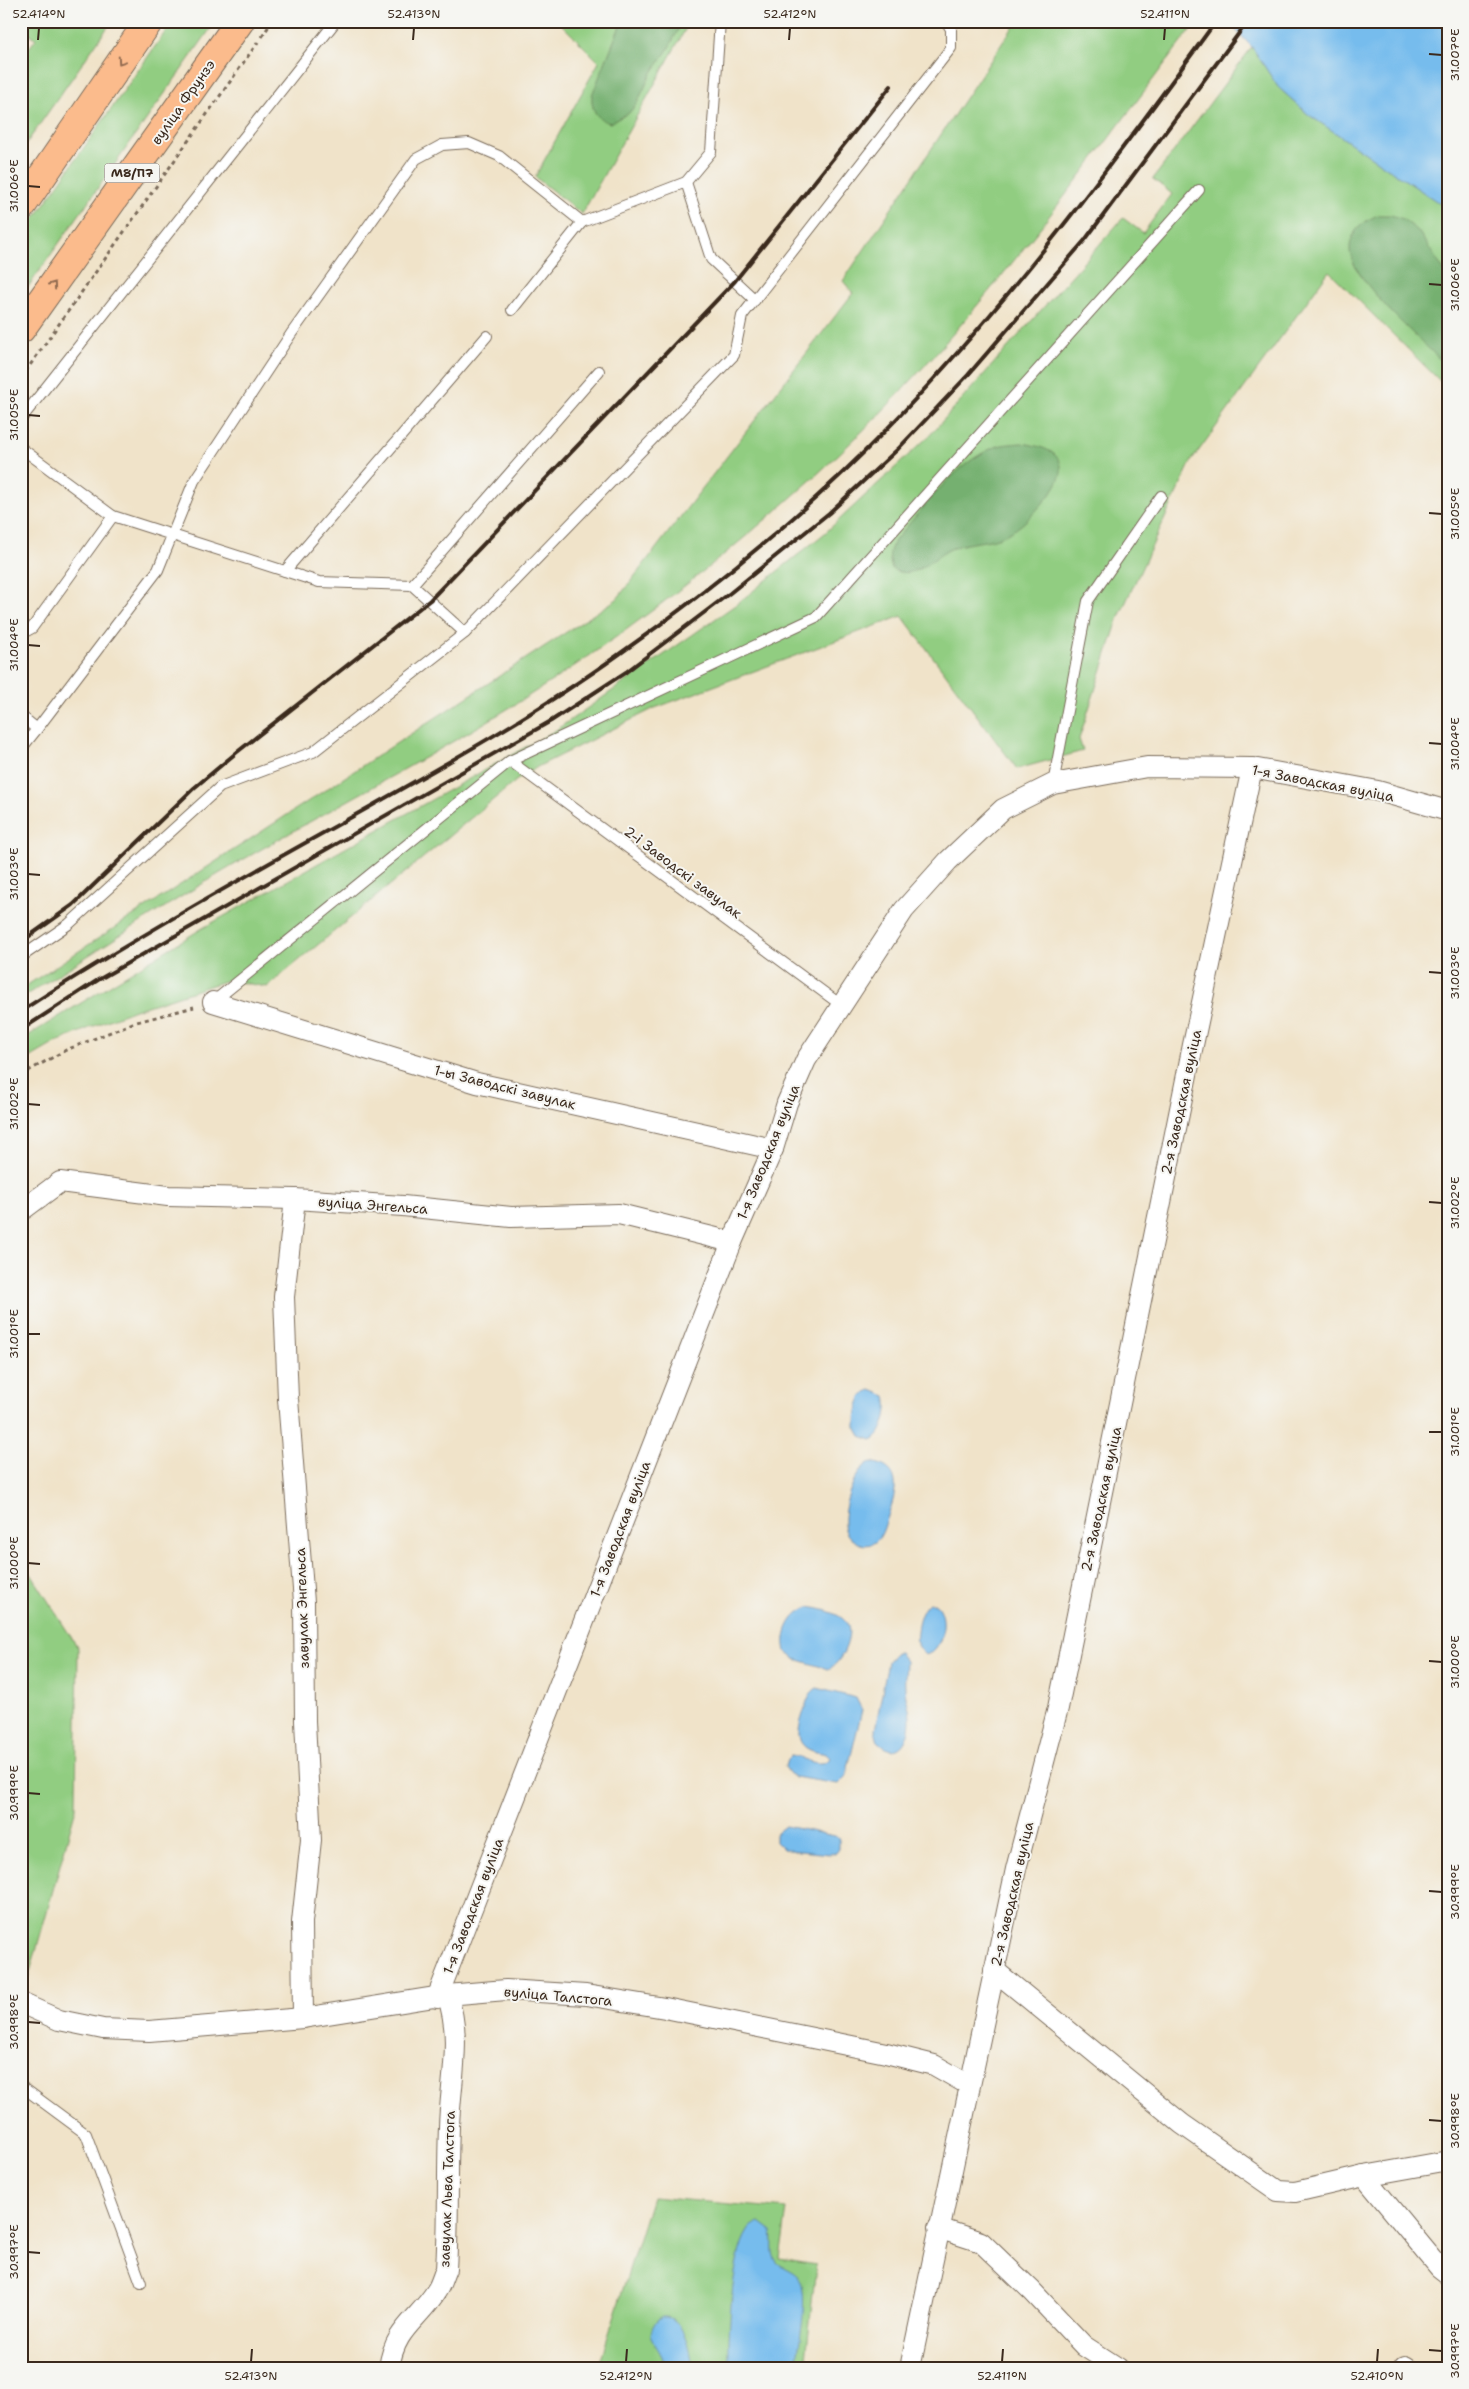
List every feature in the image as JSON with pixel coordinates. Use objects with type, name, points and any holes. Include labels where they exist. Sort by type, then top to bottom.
[{"type":"main road","points":[[21,206],[148,21]]},
{"type":"main road","name":"вуліца Фрунзэ","points":[[21,329],[240,21]]},
{"type":"street","name":"1-я Заводская вуліца","points":[[442,1996],[732,1242],[773,1149],[787,1103],[806,1060],[840,1005],[904,910],[948,861],[1003,809],[1053,784],[1147,766],[1252,768],[1378,791],[1448,811]]},
{"type":"street","name":"2-я Заводская вуліца","points":[[910,2368],[938,2228],[1016,1869],[1058,1708],[1193,1045],[1252,768]]},
{"type":"street","name":"1-ы Заводскі завулак","points":[[213,1002],[477,1083],[773,1149]]},
{"type":"street","name":"вуліца Энгельса","points":[[21,1211],[60,1182],[168,1196],[295,1199],[403,1206],[511,1217],[619,1214],[732,1242]]},
{"type":"street","name":"завулак Энгельса","points":[[295,1199],[284,1297],[288,1399],[304,1602],[305,1721],[311,1840],[302,1922],[303,2018]]},
{"type":"street","points":[[994,1970],[1182,2124],[1278,2191],[1295,2192],[1364,2176],[1448,2161]]},
{"type":"street","name":"вуліца Талстога","points":[[21,2003],[59,2020],[102,2029],[149,2031],[303,2018],[442,1996],[516,1990],[586,1995],[665,2008],[886,2052],[934,2065],[969,2086]]},
{"type":"street","name":"завулак Льва Талстога","points":[[389,2368],[391,2351],[402,2331],[437,2290],[446,2269],[449,2126],[455,2063],[454,2012],[442,1996]]},
{"type":"street","points":[[1364,2176],[1439,2267],[1448,2274]]},
{"type":"street","points":[[938,2228],[981,2242],[1032,2291],[1084,2346],[1118,2368]]},
{"type":"lane","points":[[21,420],[336,21]]},
{"type":"lane","points":[[512,310],[582,222],[686,182],[711,152],[720,21]]},
{"type":"lane","points":[[21,957],[69,924],[220,787],[313,752],[465,634],[734,355],[742,316],[951,48],[951,29],[946,21]]},
{"type":"lane","points":[[21,749],[158,570],[194,481],[290,334],[416,159],[442,145],[469,143],[499,156],[582,222]]},
{"type":"lane","points":[[686,182],[711,260],[755,300]]},
{"type":"lane","points":[[213,1002],[510,761],[816,617],[1199,190]]},
{"type":"lane","points":[[285,571],[487,336]]},
{"type":"lane","points":[[412,585],[599,371]]},
{"type":"lane","points":[[21,448],[113,516],[319,582],[412,585],[465,634]]},
{"type":"lane","points":[[1053,784],[1088,601],[1161,496]]},
{"type":"lane","points":[[21,634],[32,628],[113,516]]},
{"type":"lane","points":[[21,716],[37,729]]},
{"type":"lane","name":"2-і Заводскі завулак","points":[[510,761],[840,1005]]},
{"type":"lane","points":[[21,2086],[86,2134],[142,2283]]},
{"type":"path","points":[[21,378],[272,21]]},
{"type":"path","points":[[21,1075],[66,1050],[133,1023],[213,1002]]},
{"type":"green space","points":[[21,21],[112,21],[21,151],[21,58],[36,39],[21,27]]},
{"type":"green space","points":[[173,21],[216,21],[21,297],[21,237]]},
{"type":"green space","points":[[563,21],[690,21],[582,214],[535,177],[599,62],[561,24]]},
{"type":"green space","points":[[622,21],[683,21],[667,51],[651,74],[637,103],[629,113],[610,123],[601,119],[595,113],[592,105],[592,95]]},
{"type":"green space","points":[[1017,21],[1197,21],[1015,259],[967,318],[866,428],[812,479],[687,584],[622,633],[555,679],[398,773],[211,878],[21,998],[21,989],[617,599],[853,293],[843,281]]},
{"type":"green space","points":[[1252,47],[1278,87],[1309,115],[1448,209],[1448,389],[1329,271],[1192,460],[1119,617],[1079,739],[1083,751],[1017,769],[902,616],[655,708],[539,766],[517,780],[267,987],[228,980],[135,1010],[94,1026],[57,1042],[21,1063],[21,1040],[201,929],[556,730],[738,603],[825,533],[930,435],[1123,218],[1143,233],[1172,194],[1153,179]]},
{"type":"green space","points":[[1378,215],[1391,215],[1403,219],[1418,231],[1448,277],[1448,367],[1390,311],[1362,277],[1353,262],[1350,249],[1352,237],[1363,224]]},
{"type":"green space","points":[[1021,443],[1048,450],[1060,462],[1059,480],[1053,491],[1030,517],[1016,529],[1005,535],[953,548],[916,570],[900,572],[892,569],[890,553],[896,539],[953,475],[966,464],[995,447]]},
{"type":"green space","points":[[21,1565],[26,1566],[78,1648],[76,1808],[28,1979],[21,1976]]},
{"type":"green space","points":[[652,2197],[787,2209],[780,2259],[816,2265],[805,2368],[598,2368]]},
{"type":"water","points":[[1227,21],[1448,21],[1448,209],[1309,115],[1278,87],[1252,47]]},
{"type":"water","points":[[871,1390],[886,1396],[887,1407],[883,1427],[876,1437],[871,1440],[861,1436],[856,1427],[860,1400],[866,1392]]},
{"type":"water","points":[[871,1462],[882,1465],[894,1476],[895,1492],[887,1519],[879,1537],[871,1544],[863,1545],[848,1536],[844,1525],[844,1515],[849,1493],[854,1482],[859,1473]]},
{"type":"water","points":[[929,1603],[934,1603],[939,1607],[942,1614],[943,1631],[937,1647],[925,1655],[918,1648],[917,1631],[922,1611]]},
{"type":"water","points":[[809,1607],[838,1616],[846,1622],[848,1627],[848,1641],[842,1656],[838,1662],[828,1669],[795,1659],[786,1652],[786,1631],[792,1619]]},
{"type":"water","points":[[895,1653],[899,1653],[906,1661],[905,1685],[910,1724],[909,1732],[903,1745],[898,1749],[892,1750],[878,1742],[875,1730],[888,1662]]},
{"type":"water","points":[[817,1688],[856,1698],[862,1710],[846,1776],[838,1784],[794,1777],[785,1767],[787,1759],[791,1756],[817,1763],[822,1763],[830,1758],[825,1754],[804,1746],[799,1736],[800,1724],[807,1701],[812,1692]]},
{"type":"water","points":[[785,1826],[835,1836],[839,1839],[839,1849],[836,1853],[830,1854],[783,1849],[776,1842],[776,1833]]},
{"type":"water","points":[[760,2222],[772,2231],[775,2259],[799,2278],[802,2286],[803,2309],[796,2368],[729,2368],[730,2318],[734,2277],[742,2243],[750,2228]]},
{"type":"water","points":[[662,2317],[670,2318],[681,2328],[688,2343],[693,2368],[665,2368],[664,2361],[652,2336],[655,2323]]},
{"type":"railway","points":[[21,1011],[180,914],[516,722],[585,678],[653,630],[756,550],[853,463],[973,335],[1058,232],[1216,21]]},
{"type":"railway","points":[[21,1030],[98,980],[551,721],[626,672],[730,593],[829,513],[898,449],[968,375],[1085,240],[1248,21]]},
{"type":"railway","points":[[21,942],[73,905],[194,788],[430,600],[735,281],[891,86]]}]
